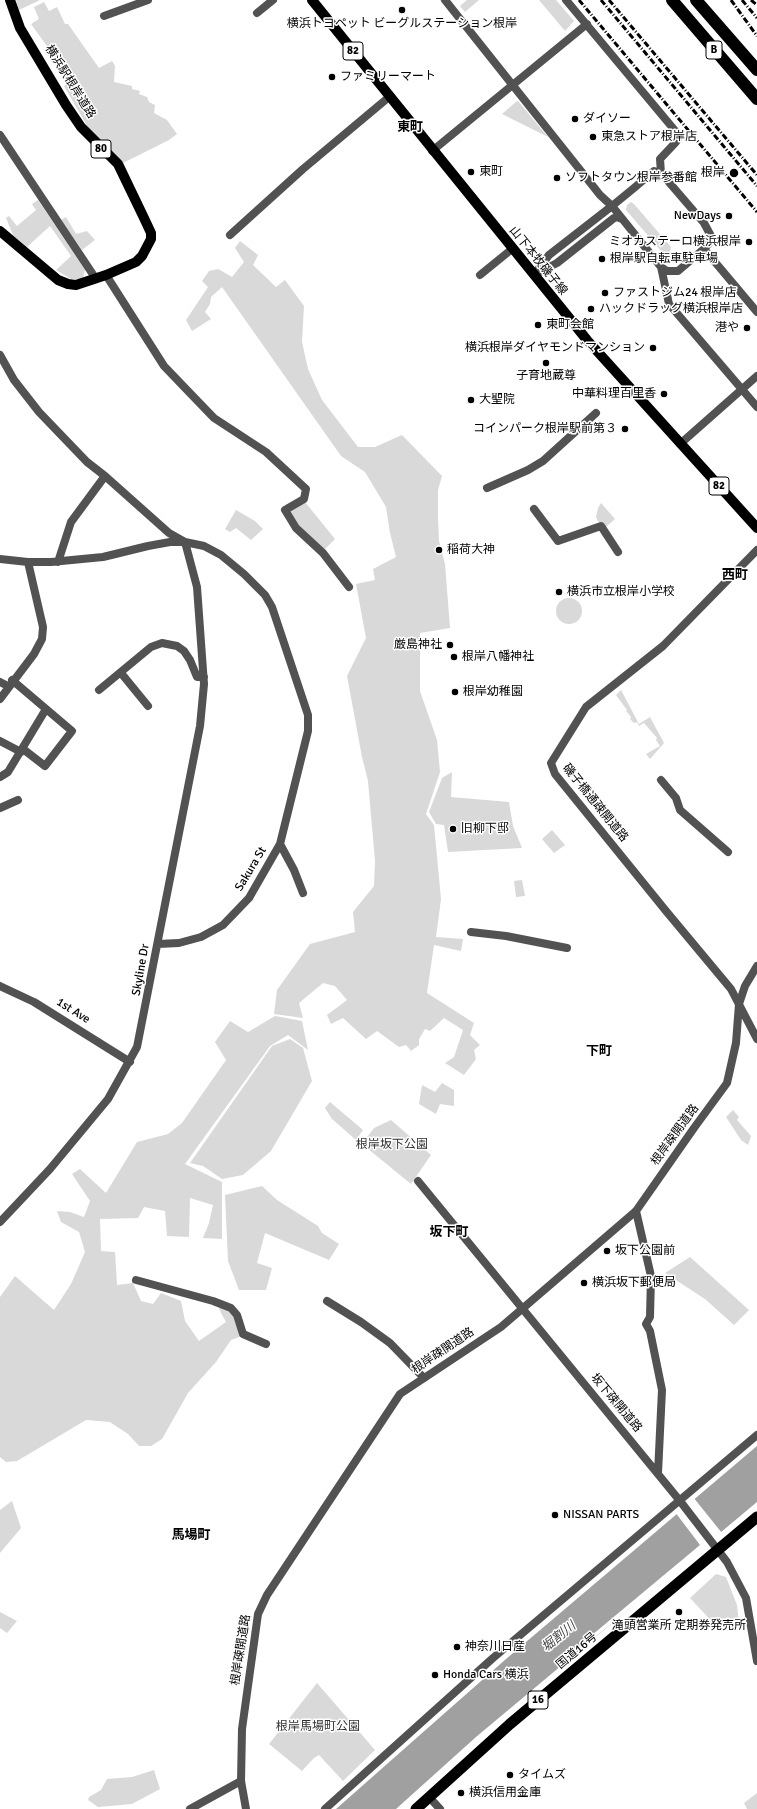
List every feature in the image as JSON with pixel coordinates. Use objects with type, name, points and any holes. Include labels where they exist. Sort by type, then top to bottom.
[{"type":"highway","name":"B","points":[[672,0],[757,99]]},
{"type":"highway","points":[[676,0],[757,94]]},
{"type":"highway","points":[[691,0],[757,76]]},
{"type":"highway","name":"B","points":[[696,0],[757,70]]},
{"type":"highway","name":"国道16号","points":[[416,1809],[510,1724],[715,1545],[757,1517]]},
{"type":"main road","name":"横浜駅根岸道路","points":[[0,231],[58,280],[76,285],[101,277],[136,262],[149,245],[151,233],[118,164],[81,127],[66,106],[20,28],[10,0]]},
{"type":"main road","name":"山下本牧磯子線","points":[[317,2],[432,151],[587,340],[757,528]]},
{"type":"street","points":[[104,16],[148,0]]},
{"type":"street","points":[[257,13],[273,0]]},
{"type":"street","points":[[444,0],[513,84],[600,195],[612,206],[661,266],[667,271],[678,271],[710,242],[709,231],[661,173],[660,159],[679,137],[566,0]]},
{"type":"street","points":[[432,151],[587,24]]},
{"type":"street","points":[[230,235],[302,169],[389,97]]},
{"type":"street","points":[[0,135],[160,360],[214,418],[266,452],[306,489],[304,499],[285,510],[296,528],[323,553],[349,587]]},
{"type":"street","points":[[534,274],[549,255],[654,172],[661,173]]},
{"type":"street","points":[[534,274],[557,263],[614,218],[617,217],[622,219]]},
{"type":"street","points":[[480,275],[512,249]]},
{"type":"street","points":[[704,249],[757,312]]},
{"type":"street","points":[[661,266],[670,304],[757,407]]},
{"type":"street","points":[[0,355],[14,380],[39,412],[87,462],[105,476],[168,533],[185,542]]},
{"type":"street","points":[[680,444],[757,376]]},
{"type":"street","points":[[486,488],[528,470],[543,461],[596,413]]},
{"type":"street","points":[[58,562],[71,522],[105,476]]},
{"type":"street","points":[[534,509],[558,541],[601,526],[618,552]]},
{"type":"street","points":[[0,559],[28,562],[58,562],[103,557],[170,542],[185,542]]},
{"type":"street","name":"Skyline Dr","points":[[0,1222],[50,1169],[108,1099],[137,1047],[200,726],[204,677],[197,587],[185,542]]},
{"type":"street","name":"Sakura St","points":[[158,944],[178,943],[201,937],[223,925],[249,898],[280,844],[308,731],[308,715],[272,607],[265,595],[221,555],[204,546],[185,542]]},
{"type":"street","name":"磯子橋通疎開道路","points":[[757,550],[663,646],[586,708],[550,763],[552,769],[560,780],[725,981],[757,1039]]},
{"type":"street","points":[[0,699],[10,683],[34,654],[42,639],[43,627],[28,562]]},
{"type":"street","points":[[99,690],[151,647],[162,643],[169,643],[184,651],[190,660],[197,677],[204,677]]},
{"type":"street","points":[[121,673],[148,706]]},
{"type":"street","points":[[0,682],[10,683],[46,709],[72,731],[45,766],[22,751],[0,741]]},
{"type":"street","points":[[0,777],[8,772],[46,709]]},
{"type":"street","points":[[661,780],[676,798],[680,810],[728,852]]},
{"type":"street","points":[[0,808],[18,800]]},
{"type":"street","points":[[280,844],[294,870],[303,893]]},
{"type":"street","points":[[471,932],[567,948]]},
{"type":"street","name":"根岸疎開道路","points":[[246,1809],[241,1781],[242,1729],[258,1614],[267,1595],[400,1394],[500,1327],[636,1211],[694,1128],[728,1083],[736,1044],[739,1004],[745,986],[757,966]]},
{"type":"street","name":"1st Ave","points":[[0,986],[34,1002],[130,1062]]},
{"type":"street","name":"坂下疎開道路","points":[[418,1181],[522,1309],[658,1472],[715,1545],[731,1568],[746,1600],[757,1661]]},
{"type":"street","points":[[636,1211],[651,1276],[650,1317],[646,1324],[650,1331],[662,1390],[658,1472]]},
{"type":"street","points":[[136,1280],[213,1301],[231,1308],[237,1315],[243,1334],[266,1344]]},
{"type":"street","points":[[327,1301],[361,1322],[390,1343],[424,1378]]},
{"type":"street","points":[[325,1809],[493,1658],[682,1503],[757,1435]]},
{"type":"street","points":[[190,1809],[241,1781]]},
{"type":"street","points":[[429,1797],[440,1809]]},
{"type":"green space","points":[[16,0],[40,0],[19,10]]},
{"type":"green space","points":[[467,0],[479,0],[465,12],[460,6]]},
{"type":"green space","points":[[539,0],[556,0],[574,21],[565,31]]},
{"type":"green space","points":[[44,2],[49,11],[57,7],[65,24],[68,24],[99,68],[112,61],[115,66],[114,82],[132,86],[132,89],[140,91],[139,94],[147,97],[149,102],[155,105],[154,113],[167,120],[177,134],[169,140],[123,163],[89,129],[64,86],[72,81],[31,24],[39,19],[34,7]]},
{"type":"green space","points":[[518,101],[548,137],[502,114]]},
{"type":"green space","points":[[38,200],[85,270],[83,279],[71,279],[56,270],[71,256],[50,226],[27,247],[13,235],[6,218],[9,216],[17,226],[36,210],[32,204]]},
{"type":"green space","points":[[631,202],[671,247],[670,252],[667,254],[662,252],[626,210],[627,205]]},
{"type":"green space","points":[[66,217],[76,234],[87,231],[95,240],[82,250],[61,220]]},
{"type":"green space","points":[[240,241],[258,255],[253,265],[276,287],[285,280],[304,306],[302,342],[308,369],[322,400],[358,447],[375,447],[402,435],[442,476],[438,490],[439,541],[445,564],[450,628],[420,633],[420,691],[437,740],[440,772],[426,814],[434,825],[441,899],[436,937],[463,939],[461,951],[434,945],[427,993],[474,1023],[470,1035],[480,1045],[474,1050],[476,1059],[464,1075],[445,1063],[454,1057],[463,1030],[444,1018],[430,1031],[425,1029],[419,1039],[419,1045],[411,1051],[406,1045],[399,1047],[377,1031],[366,1039],[343,1018],[331,1024],[327,1015],[347,1000],[335,986],[323,983],[299,1003],[303,1018],[274,1014],[277,990],[310,944],[355,932],[353,912],[374,886],[375,861],[368,781],[347,676],[366,638],[356,584],[375,580],[373,569],[396,557],[386,507],[365,472],[341,456],[222,287],[211,297],[210,304],[205,312],[211,319],[192,331],[186,320],[208,287],[202,281],[209,271],[218,269],[232,277],[244,262],[235,248]]},
{"type":"green space","points":[[305,502],[335,539],[324,550],[297,527],[288,511]]},
{"type":"green space","points":[[601,503],[615,519],[606,527],[598,521],[596,517]]},
{"type":"green space","points":[[236,510],[255,521],[263,529],[251,540],[236,528],[230,532],[225,529]]},
{"type":"green space","points":[[569,598],[578,602],[582,611],[578,620],[569,624],[560,620],[556,611],[560,602]]},
{"type":"green space","points":[[621,690],[639,724],[650,717],[664,743],[650,759],[646,754],[660,746],[656,740],[657,738],[644,723],[639,726],[637,722],[634,723],[630,719],[631,717],[626,711],[627,710],[616,695]]},
{"type":"green space","points":[[452,772],[451,797],[509,802],[513,826],[522,848],[448,852],[444,825],[436,824],[429,812],[442,778]]},
{"type":"green space","points":[[552,830],[565,845],[554,853],[542,839]]},
{"type":"green space","points":[[522,880],[525,896],[516,897],[514,881]]},
{"type":"green space","points":[[275,1016],[302,1021],[308,1050],[288,1035],[270,1046],[185,1164],[222,1182],[222,1239],[203,1238],[209,1223],[213,1205],[190,1198],[189,1237],[167,1236],[165,1211],[144,1207],[138,1218],[100,1219],[101,1251],[115,1252],[117,1285],[133,1283],[141,1301],[153,1304],[161,1293],[181,1301],[185,1321],[199,1341],[226,1322],[219,1309],[221,1306],[233,1314],[242,1336],[231,1340],[216,1362],[188,1393],[162,1439],[151,1446],[139,1446],[128,1434],[110,1422],[86,1420],[17,1461],[6,1462],[0,1457],[0,1297],[15,1276],[54,1310],[71,1284],[85,1252],[79,1232],[61,1222],[57,1211],[70,1212],[84,1217],[90,1201],[72,1174],[80,1169],[106,1193],[137,1142],[168,1134],[182,1123],[226,1060],[215,1042],[230,1021],[248,1032]]},
{"type":"green space","points":[[290,1039],[303,1048],[312,1081],[271,1151],[243,1175],[222,1179],[203,1166],[190,1163],[272,1046]]},
{"type":"green space","points":[[442,1083],[454,1090],[454,1106],[440,1104],[436,1114],[419,1104],[422,1085],[435,1092]]},
{"type":"green space","points":[[330,1102],[363,1130],[356,1140],[332,1119],[325,1108]]},
{"type":"green space","points":[[733,1110],[739,1117],[737,1120],[751,1136],[748,1145],[741,1140],[726,1117]]},
{"type":"green space","name":"根岸坂下公園","points":[[391,1120],[431,1155],[411,1184],[362,1144],[374,1128]]},
{"type":"green space","points":[[262,1186],[277,1200],[318,1226],[322,1233],[339,1244],[329,1260],[265,1233],[257,1263],[272,1268],[266,1290],[239,1290],[228,1261],[225,1195]]},
{"type":"green space","points":[[690,1257],[749,1310],[734,1325],[705,1299],[665,1273]]},
{"type":"green space","points":[[12,1501],[21,1528],[0,1553],[0,1510]]},
{"type":"green space","points":[[716,1574],[726,1577],[737,1605],[739,1624],[717,1627],[690,1598]]},
{"type":"green space","points":[[0,1612],[17,1621],[7,1633],[0,1628]]},
{"type":"green space","name":"根岸馬場町公園","points":[[317,1683],[375,1750],[343,1781],[319,1755],[314,1758],[302,1771],[269,1744]]},
{"type":"green space","points":[[154,1770],[160,1789],[132,1804],[98,1807],[88,1800],[89,1797],[101,1790],[107,1779],[132,1777]]},
{"type":"green space","points":[[757,1793],[757,1809],[747,1809],[744,1803]]},
{"type":"water","name":"堀割川","points":[[757,1446],[757,1502],[476,1737],[396,1809],[336,1809],[506,1659]]},
{"type":"pier","points":[[693,1497],[722,1533],[594,1638],[592,1635],[700,1545],[675,1512]]},
{"type":"railway","points":[[579,0],[757,212]]},
{"type":"railway","points":[[601,0],[757,186]]},
{"type":"railway","points":[[609,0],[757,175]]},
{"type":"railway","points":[[731,0],[757,36]]},
{"type":"railway","points":[[742,0],[757,18]]},
{"type":"railway","points":[[751,0],[757,5]]},
{"type":"place","name":"横浜トヨペット ビーグルステーション根岸","points":[[402,10]]},
{"type":"place","name":"ファミリーマート","points":[[332,77]]},
{"type":"place","name":"ダイソー","points":[[575,119]]},
{"type":"place","name":"東急ストア根岸店","points":[[593,137]]},
{"type":"place","name":"東町","points":[[471,172]]},
{"type":"place","name":"根岸","points":[[734,173]]},
{"type":"place","name":"ソフトタウン根岸参番館","points":[[557,178]]},
{"type":"place","name":"NewDays","points":[[729,216]]},
{"type":"place","name":"ミオカステーロ横浜根岸","points":[[749,242]]},
{"type":"place","name":"根岸駅自転車駐車場","points":[[602,259]]},
{"type":"place","name":"ファストジム24 根岸店","points":[[605,293]]},
{"type":"place","name":"ハックドラッグ横浜根岸店","points":[[591,309]]},
{"type":"place","name":"東町会館","points":[[538,325]]},
{"type":"place","name":"港や","points":[[747,328]]},
{"type":"place","name":"横浜根岸ダイヤモンドマンション","points":[[653,348]]},
{"type":"place","name":"子育地蔵尊","points":[[546,363]]},
{"type":"place","name":"中華料理百里香","points":[[664,394]]},
{"type":"place","name":"大聖院","points":[[471,400]]},
{"type":"place","name":"コインパーク根岸駅前第３","points":[[625,429]]},
{"type":"place","name":"稲荷大神","points":[[439,550]]},
{"type":"place","name":"横浜市立根岸小学校","points":[[559,592]]},
{"type":"place","name":"厳島神社","points":[[450,645]]},
{"type":"place","name":"根岸八幡神社","points":[[454,657]]},
{"type":"place","name":"根岸幼稚園","points":[[455,692]]},
{"type":"place","name":"旧柳下邸","points":[[453,829]]},
{"type":"place","name":"坂下公園前","points":[[607,1251]]},
{"type":"place","name":"横浜坂下郵便局","points":[[584,1283]]},
{"type":"place","name":"NISSAN PARTS","points":[[555,1515]]},
{"type":"place","name":"滝頭営業所 定期券発売所","points":[[679,1612]]},
{"type":"place","name":"神奈川日産","points":[[457,1647]]},
{"type":"place","name":"Honda Cars 横浜","points":[[435,1675]]},
{"type":"place","name":"タイムズ","points":[[510,1775]]},
{"type":"place","name":"横浜信用金庫","points":[[461,1793]]},
{"type":"district","name":"東町","points":[[410,128]]},
{"type":"district","name":"西町","points":[[735,576]]},
{"type":"district","name":"下町","points":[[599,1052]]},
{"type":"district","name":"坂下町","points":[[449,1233]]},
{"type":"district","name":"馬場町","points":[[191,1536]]}]
